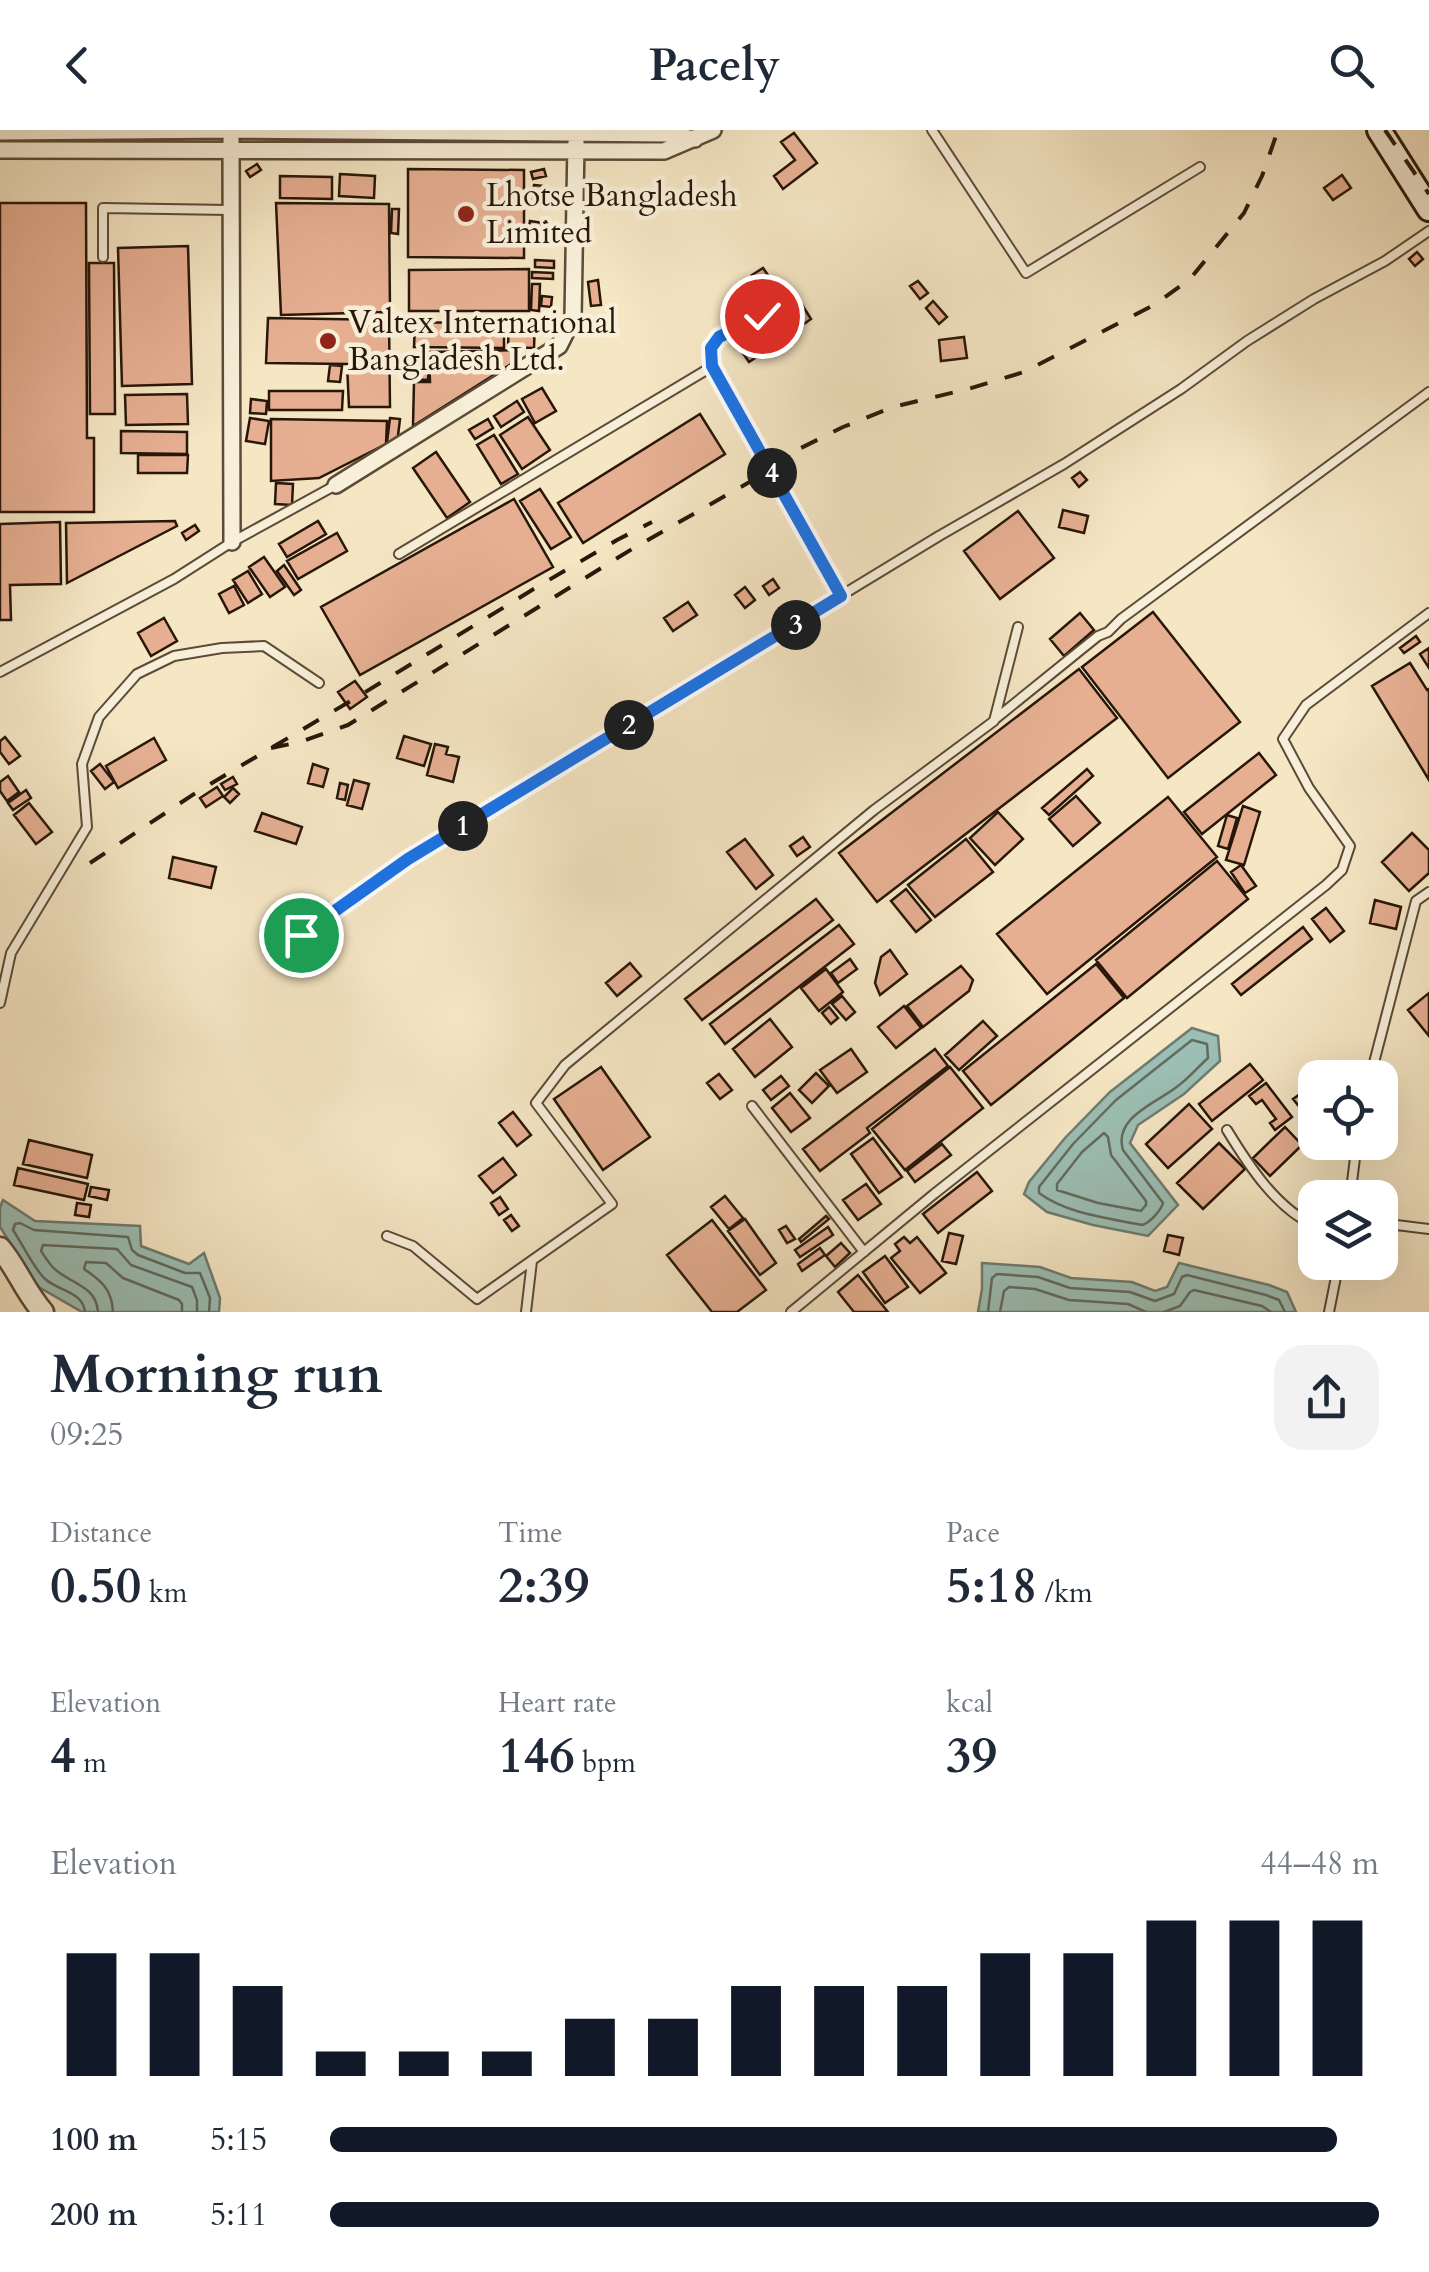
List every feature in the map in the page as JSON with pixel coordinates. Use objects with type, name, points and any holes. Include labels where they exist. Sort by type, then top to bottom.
[{"type":"main road","points":[[1379,130],[1429,209]]},
{"type":"street","points":[[231,130],[232,542]]},
{"type":"street","points":[[0,150],[664,151],[713,130]]},
{"type":"street","points":[[0,132],[576,133],[668,134],[696,139]]},
{"type":"street","points":[[336,486],[559,346],[572,318],[576,133]]},
{"type":"street","points":[[0,1248],[43,1312]]},
{"type":"lane","points":[[932,130],[1026,274],[1200,168]]},
{"type":"lane","points":[[103,257],[103,208],[230,210]]},
{"type":"lane","points":[[301,935],[408,859],[1064,464],[1181,390],[1247,341],[1429,231]]},
{"type":"lane","points":[[762,316],[719,337],[711,348],[712,366],[841,596]]},
{"type":"lane","points":[[399,554],[712,366]]},
{"type":"lane","points":[[387,1236],[413,1246],[477,1299],[612,1204],[536,1103],[564,1065],[874,810],[994,721],[1098,636],[1429,392]]},
{"type":"lane","points":[[0,672],[336,486]]},
{"type":"lane","points":[[791,1312],[1342,870],[1350,846],[1309,788],[1283,739],[1306,705],[1429,613]]},
{"type":"lane","points":[[994,721],[1018,628]]},
{"type":"lane","points":[[0,1003],[11,952],[87,827],[82,764],[100,716],[137,674],[174,656],[264,646],[319,683]]},
{"type":"lane","points":[[1375,1060],[1416,900],[1429,892]]},
{"type":"lane","points":[[752,1106],[864,1252]]},
{"type":"lane","points":[[1227,1130],[1273,1194],[1298,1215]]},
{"type":"lane","points":[[1398,1225],[1429,1229]]},
{"type":"lane","points":[[526,1312],[532,1261]]},
{"type":"lane","points":[[1329,1312],[1335,1280]]},
{"type":"water","points":[[1192,1028],[1218,1036],[1220,1061],[1184,1094],[1138,1125],[1130,1143],[1178,1205],[1148,1236],[1047,1212],[1024,1194],[1029,1182],[1065,1138],[1110,1092]]},
{"type":"water","points":[[3,1200],[35,1221],[140,1226],[141,1246],[189,1264],[204,1253],[220,1298],[219,1312],[82,1312],[37,1286],[0,1227]]},
{"type":"water","points":[[982,1263],[1040,1267],[1071,1278],[1132,1282],[1155,1291],[1167,1287],[1179,1263],[1287,1292],[1296,1312],[978,1312]]},
{"type":"building","points":[[794,133],[817,163],[783,189],[774,176],[795,160],[781,142]]},
{"type":"building","points":[[257,164],[261,170],[250,177],[246,171]]},
{"type":"building","name":"Lhotse Bangladesh Limited","points":[[408,169],[524,170],[524,258],[408,257]]},
{"type":"building","points":[[544,169],[546,176],[533,179],[531,172]]},
{"type":"building","points":[[340,174],[375,176],[374,198],[339,196]]},
{"type":"building","points":[[1342,175],[1351,188],[1333,200],[1324,188]]},
{"type":"building","points":[[280,176],[332,177],[332,199],[280,198]]},
{"type":"building","points":[[534,185],[545,186],[542,206],[530,204]]},
{"type":"building","points":[[0,203],[86,203],[87,438],[94,438],[94,512],[0,512]]},
{"type":"building","points":[[276,203],[389,204],[390,312],[281,315]]},
{"type":"building","points":[[392,209],[399,209],[398,234],[391,233]]},
{"type":"building","points":[[530,221],[550,224],[548,235],[528,232]]},
{"type":"building","points":[[188,246],[192,384],[122,386],[118,248]]},
{"type":"building","points":[[1417,252],[1423,259],[1415,266],[1409,259]]},
{"type":"building","points":[[535,260],[554,261],[554,268],[535,267]]},
{"type":"building","points":[[89,263],[114,263],[115,414],[90,414]]},
{"type":"building","points":[[763,268],[781,294],[770,301],[752,275]]},
{"type":"building","points":[[529,269],[529,311],[409,311],[409,270]]},
{"type":"building","points":[[532,272],[553,273],[553,279],[532,278]]},
{"type":"building","points":[[598,280],[601,305],[591,306],[588,282]]},
{"type":"building","points":[[918,281],[928,293],[920,299],[910,286]]},
{"type":"building","points":[[532,284],[540,284],[539,311],[531,310]]},
{"type":"building","points":[[542,296],[552,297],[551,307],[541,306]]},
{"type":"building","points":[[799,300],[811,319],[804,324],[791,305]]},
{"type":"building","points":[[933,301],[947,317],[939,324],[926,308]]},
{"type":"building","points":[[789,308],[802,327],[749,362],[736,343]]},
{"type":"building","name":"Valtex International Bangladesh Ltd.","points":[[268,318],[389,320],[390,407],[349,407],[347,364],[266,363]]},
{"type":"building","points":[[509,321],[535,322],[534,348],[508,347]]},
{"type":"building","points":[[415,322],[504,324],[504,348],[414,347]]},
{"type":"building","points":[[964,337],[967,358],[941,361],[939,340]]},
{"type":"building","points":[[516,350],[519,359],[413,426],[414,382],[430,382],[429,352]]},
{"type":"building","points":[[412,361],[429,361],[428,380],[411,379]]},
{"type":"building","points":[[330,365],[342,366],[340,382],[328,381]]},
{"type":"building","points":[[542,388],[556,411],[535,423],[522,399]]},
{"type":"building","points":[[269,391],[343,391],[342,410],[269,410]]},
{"type":"building","points":[[187,394],[188,424],[126,425],[125,395]]},
{"type":"building","points":[[251,399],[267,401],[266,414],[250,413]]},
{"type":"building","points":[[517,401],[524,412],[501,427],[494,416]]},
{"type":"building","points":[[700,414],[725,454],[583,543],[558,503]]},
{"type":"building","points":[[528,417],[550,450],[522,469],[500,435]]},
{"type":"building","points":[[250,418],[269,421],[265,444],[246,441]]},
{"type":"building","points":[[390,418],[400,419],[397,444],[387,442]]},
{"type":"building","points":[[271,419],[387,421],[386,444],[319,478],[271,481]]},
{"type":"building","points":[[488,419],[493,428],[475,439],[469,430]]},
{"type":"building","points":[[121,431],[187,432],[187,454],[121,453]]},
{"type":"building","points":[[494,435],[518,474],[501,484],[477,445]]},
{"type":"building","points":[[436,452],[470,502],[447,518],[413,468]]},
{"type":"building","points":[[138,455],[188,455],[187,473],[138,473]]},
{"type":"building","points":[[1080,472],[1087,480],[1079,487],[1072,478]]},
{"type":"building","points":[[276,483],[293,484],[292,505],[275,504]]},
{"type":"building","points":[[540,489],[571,537],[551,549],[520,501]]},
{"type":"building","points":[[514,499],[553,567],[360,675],[321,607]]},
{"type":"building","points":[[1063,510],[1088,516],[1084,533],[1059,527]]},
{"type":"building","points":[[1018,511],[1054,558],[1000,599],[964,551]]},
{"type":"building","points":[[175,521],[177,526],[67,583],[66,523]]},
{"type":"building","points":[[318,521],[326,534],[287,557],[279,544]]},
{"type":"building","points":[[60,522],[61,584],[10,585],[11,620],[0,620],[0,524]]},
{"type":"building","points":[[195,525],[199,531],[186,540],[182,533]]},
{"type":"building","points":[[337,533],[347,551],[298,579],[287,561]]},
{"type":"building","points":[[264,557],[285,587],[270,597],[249,567]]},
{"type":"building","points":[[284,565],[301,590],[294,595],[277,571]]},
{"type":"building","points":[[248,571],[262,594],[248,603],[233,580]]},
{"type":"building","points":[[773,579],[779,588],[769,595],[763,586]]},
{"type":"building","points":[[234,586],[244,605],[229,613],[219,594]]},
{"type":"building","points":[[745,587],[755,600],[745,608],[735,595]]},
{"type":"building","points":[[688,602],[697,615],[673,631],[664,618]]},
{"type":"building","points":[[1153,612],[1240,722],[1168,778],[1082,667]]},
{"type":"building","points":[[1080,613],[1094,630],[1064,656],[1050,639]]},
{"type":"building","points":[[164,618],[177,641],[151,656],[138,633]]},
{"type":"building","points":[[1416,636],[1420,642],[1404,653],[1400,648]]},
{"type":"building","points":[[1429,648],[1429,668],[1420,654]]},
{"type":"building","points":[[1410,663],[1429,689],[1429,780],[1372,686]]},
{"type":"building","points":[[1079,669],[1117,718],[877,902],[839,853]]},
{"type":"building","points":[[355,681],[367,697],[350,709],[338,692]]},
{"type":"building","points":[[404,736],[431,744],[424,766],[397,758]]},
{"type":"building","points":[[5,737],[20,756],[9,764],[0,752],[0,741]]},
{"type":"building","points":[[154,738],[166,760],[118,788],[106,766]]},
{"type":"building","points":[[435,744],[448,747],[446,754],[459,757],[453,782],[427,775]]},
{"type":"building","points":[[1259,753],[1276,775],[1202,834],[1184,812]]},
{"type":"building","points":[[100,764],[114,782],[105,789],[91,771]]},
{"type":"building","points":[[313,764],[328,769],[323,787],[308,783]]},
{"type":"building","points":[[1087,769],[1093,776],[1049,815],[1042,808]]},
{"type":"building","points":[[8,776],[19,792],[7,801],[0,791],[0,782]]},
{"type":"building","points":[[233,777],[237,784],[225,790],[221,784]]},
{"type":"building","points":[[354,780],[369,784],[362,809],[347,805]]},
{"type":"building","points":[[340,783],[348,785],[345,800],[337,798]]},
{"type":"building","points":[[217,787],[223,796],[206,807],[200,798]]},
{"type":"building","points":[[233,788],[239,794],[230,803],[224,797]]},
{"type":"building","points":[[26,790],[31,798],[13,810],[8,803]]},
{"type":"building","points":[[1076,796],[1100,823],[1073,846],[1049,819]]},
{"type":"building","points":[[1168,797],[1217,857],[1047,994],[997,934]]},
{"type":"building","points":[[29,803],[52,832],[36,844],[14,815]]},
{"type":"building","points":[[1243,806],[1260,812],[1244,865],[1226,860]]},
{"type":"building","points":[[998,812],[1023,839],[995,865],[970,838]]},
{"type":"building","points":[[262,813],[302,827],[296,844],[255,831]]},
{"type":"building","points":[[1227,815],[1237,818],[1228,849],[1218,846]]},
{"type":"building","points":[[1412,833],[1429,850],[1429,873],[1409,891],[1382,862]]},
{"type":"building","points":[[803,837],[810,847],[797,856],[790,846]]},
{"type":"building","points":[[745,839],[773,875],[756,889],[727,852]]},
{"type":"building","points":[[966,839],[993,872],[935,917],[908,885]]},
{"type":"building","points":[[173,857],[216,867],[211,888],[169,878]]},
{"type":"building","points":[[1217,861],[1248,899],[1127,998],[1096,960]]},
{"type":"building","points":[[1241,865],[1256,886],[1245,893],[1231,872]]},
{"type":"building","points":[[906,889],[931,920],[916,932],[891,901]]},
{"type":"building","points":[[816,899],[833,920],[702,1020],[685,999]]},
{"type":"building","points":[[1375,900],[1401,907],[1396,929],[1370,923]]},
{"type":"building","points":[[1326,908],[1344,931],[1330,942],[1312,919]]},
{"type":"building","points":[[839,925],[854,944],[725,1044],[710,1024]]},
{"type":"building","points":[[1303,927],[1312,939],[1241,995],[1232,984]]},
{"type":"building","points":[[890,950],[907,974],[880,995],[875,983],[881,957]]},
{"type":"building","points":[[850,959],[857,969],[838,983],[831,973]]},
{"type":"building","points":[[630,963],[641,976],[617,996],[606,983]]},
{"type":"building","points":[[1096,964],[1124,998],[991,1105],[963,1071]]},
{"type":"building","points":[[961,966],[973,980],[969,991],[923,1027],[907,1006]]},
{"type":"building","points":[[826,969],[843,992],[819,1011],[801,988]]},
{"type":"building","points":[[1429,993],[1429,1036],[1408,1010]]},
{"type":"building","points":[[842,996],[855,1012],[846,1020],[832,1004]]},
{"type":"building","points":[[904,1006],[921,1028],[896,1048],[878,1027]]},
{"type":"building","points":[[829,1007],[838,1018],[831,1024],[822,1013]]},
{"type":"building","points":[[770,1019],[792,1047],[755,1077],[733,1049]]},
{"type":"building","points":[[983,1021],[997,1036],[959,1070],[945,1055]]},
{"type":"building","points":[[851,1049],[867,1072],[837,1093],[820,1070]]},
{"type":"building","points":[[935,1049],[948,1066],[867,1128],[870,1133],[820,1171],[803,1149]]},
{"type":"building","points":[[1250,1064],[1263,1080],[1212,1121],[1199,1104]]},
{"type":"building","points":[[601,1067],[650,1137],[603,1170],[554,1099]]},
{"type":"building","points":[[950,1067],[983,1108],[905,1170],[872,1129]]},
{"type":"building","points":[[816,1073],[829,1086],[812,1103],[799,1090]]},
{"type":"building","points":[[719,1074],[732,1090],[720,1099],[707,1083]]},
{"type":"building","points":[[781,1076],[789,1086],[771,1100],[763,1090]]},
{"type":"building","points":[[1266,1083],[1292,1117],[1275,1130],[1270,1123],[1276,1119],[1262,1100],[1256,1104],[1249,1096]]},
{"type":"building","points":[[790,1093],[810,1118],[791,1132],[772,1108]]},
{"type":"building","points":[[1189,1104],[1212,1129],[1168,1168],[1146,1144]]},
{"type":"building","points":[[513,1112],[531,1135],[517,1146],[499,1123]]},
{"type":"building","points":[[1285,1127],[1298,1141],[1298,1149],[1270,1176],[1253,1158]]},
{"type":"building","points":[[873,1138],[902,1177],[879,1193],[851,1154]]},
{"type":"building","points":[[29,1140],[92,1155],[87,1178],[23,1164]]},
{"type":"building","points":[[1219,1143],[1245,1169],[1203,1209],[1177,1183]]},
{"type":"building","points":[[942,1144],[951,1155],[915,1182],[907,1171]]},
{"type":"building","points":[[503,1158],[516,1175],[493,1193],[479,1176]]},
{"type":"building","points":[[18,1168],[88,1184],[84,1200],[14,1185]]},
{"type":"building","points":[[977,1172],[992,1191],[938,1233],[923,1214]]},
{"type":"building","points":[[866,1184],[881,1204],[858,1220],[843,1200]]},
{"type":"building","points":[[91,1187],[109,1190],[107,1200],[89,1196]]},
{"type":"building","points":[[725,1196],[743,1218],[729,1229],[711,1207]]},
{"type":"building","points":[[500,1197],[508,1209],[499,1215],[491,1203]]},
{"type":"building","points":[[77,1203],[91,1205],[89,1217],[75,1215]]},
{"type":"building","points":[[511,1215],[519,1226],[512,1231],[504,1220]]},
{"type":"building","points":[[826,1216],[829,1219],[801,1242],[799,1239]]},
{"type":"building","points":[[745,1219],[776,1263],[760,1275],[728,1231]]},
{"type":"building","points":[[712,1220],[766,1290],[737,1312],[712,1312],[667,1255]]},
{"type":"building","points":[[786,1226],[795,1239],[787,1243],[779,1230]]},
{"type":"building","points":[[828,1227],[833,1235],[800,1257],[795,1250]]},
{"type":"building","points":[[949,1233],[963,1236],[956,1264],[942,1261]]},
{"type":"building","points":[[1168,1235],[1183,1238],[1179,1255],[1164,1251]]},
{"type":"building","points":[[904,1237],[910,1243],[917,1237],[946,1273],[920,1293],[891,1258],[900,1251],[895,1244]]},
{"type":"building","points":[[841,1243],[850,1253],[835,1267],[826,1256]]},
{"type":"building","points":[[820,1248],[825,1255],[802,1271],[798,1264]]},
{"type":"building","points":[[885,1256],[908,1287],[885,1303],[863,1272]]},
{"type":"building","points":[[858,1275],[888,1312],[854,1312],[838,1292]]},
{"type":"railway","points":[[271,748],[348,725],[632,549],[753,480],[789,454],[893,407],[1024,372],[1154,305],[1190,279],[1244,213],[1278,130]]},
{"type":"railway","points":[[1385,130],[1429,194]]},
{"type":"railway","points":[[90,863],[200,790],[652,522]]},
{"type":"place","name":"Lhotse Bangladesh Limited","points":[[466,214]]},
{"type":"place","name":"Valtex International Bangladesh Ltd.","points":[[328,341]]},
{"type":"route","points":[[301,935],[408,859],[841,596],[712,366],[711,348],[719,337],[762,316]]}]
